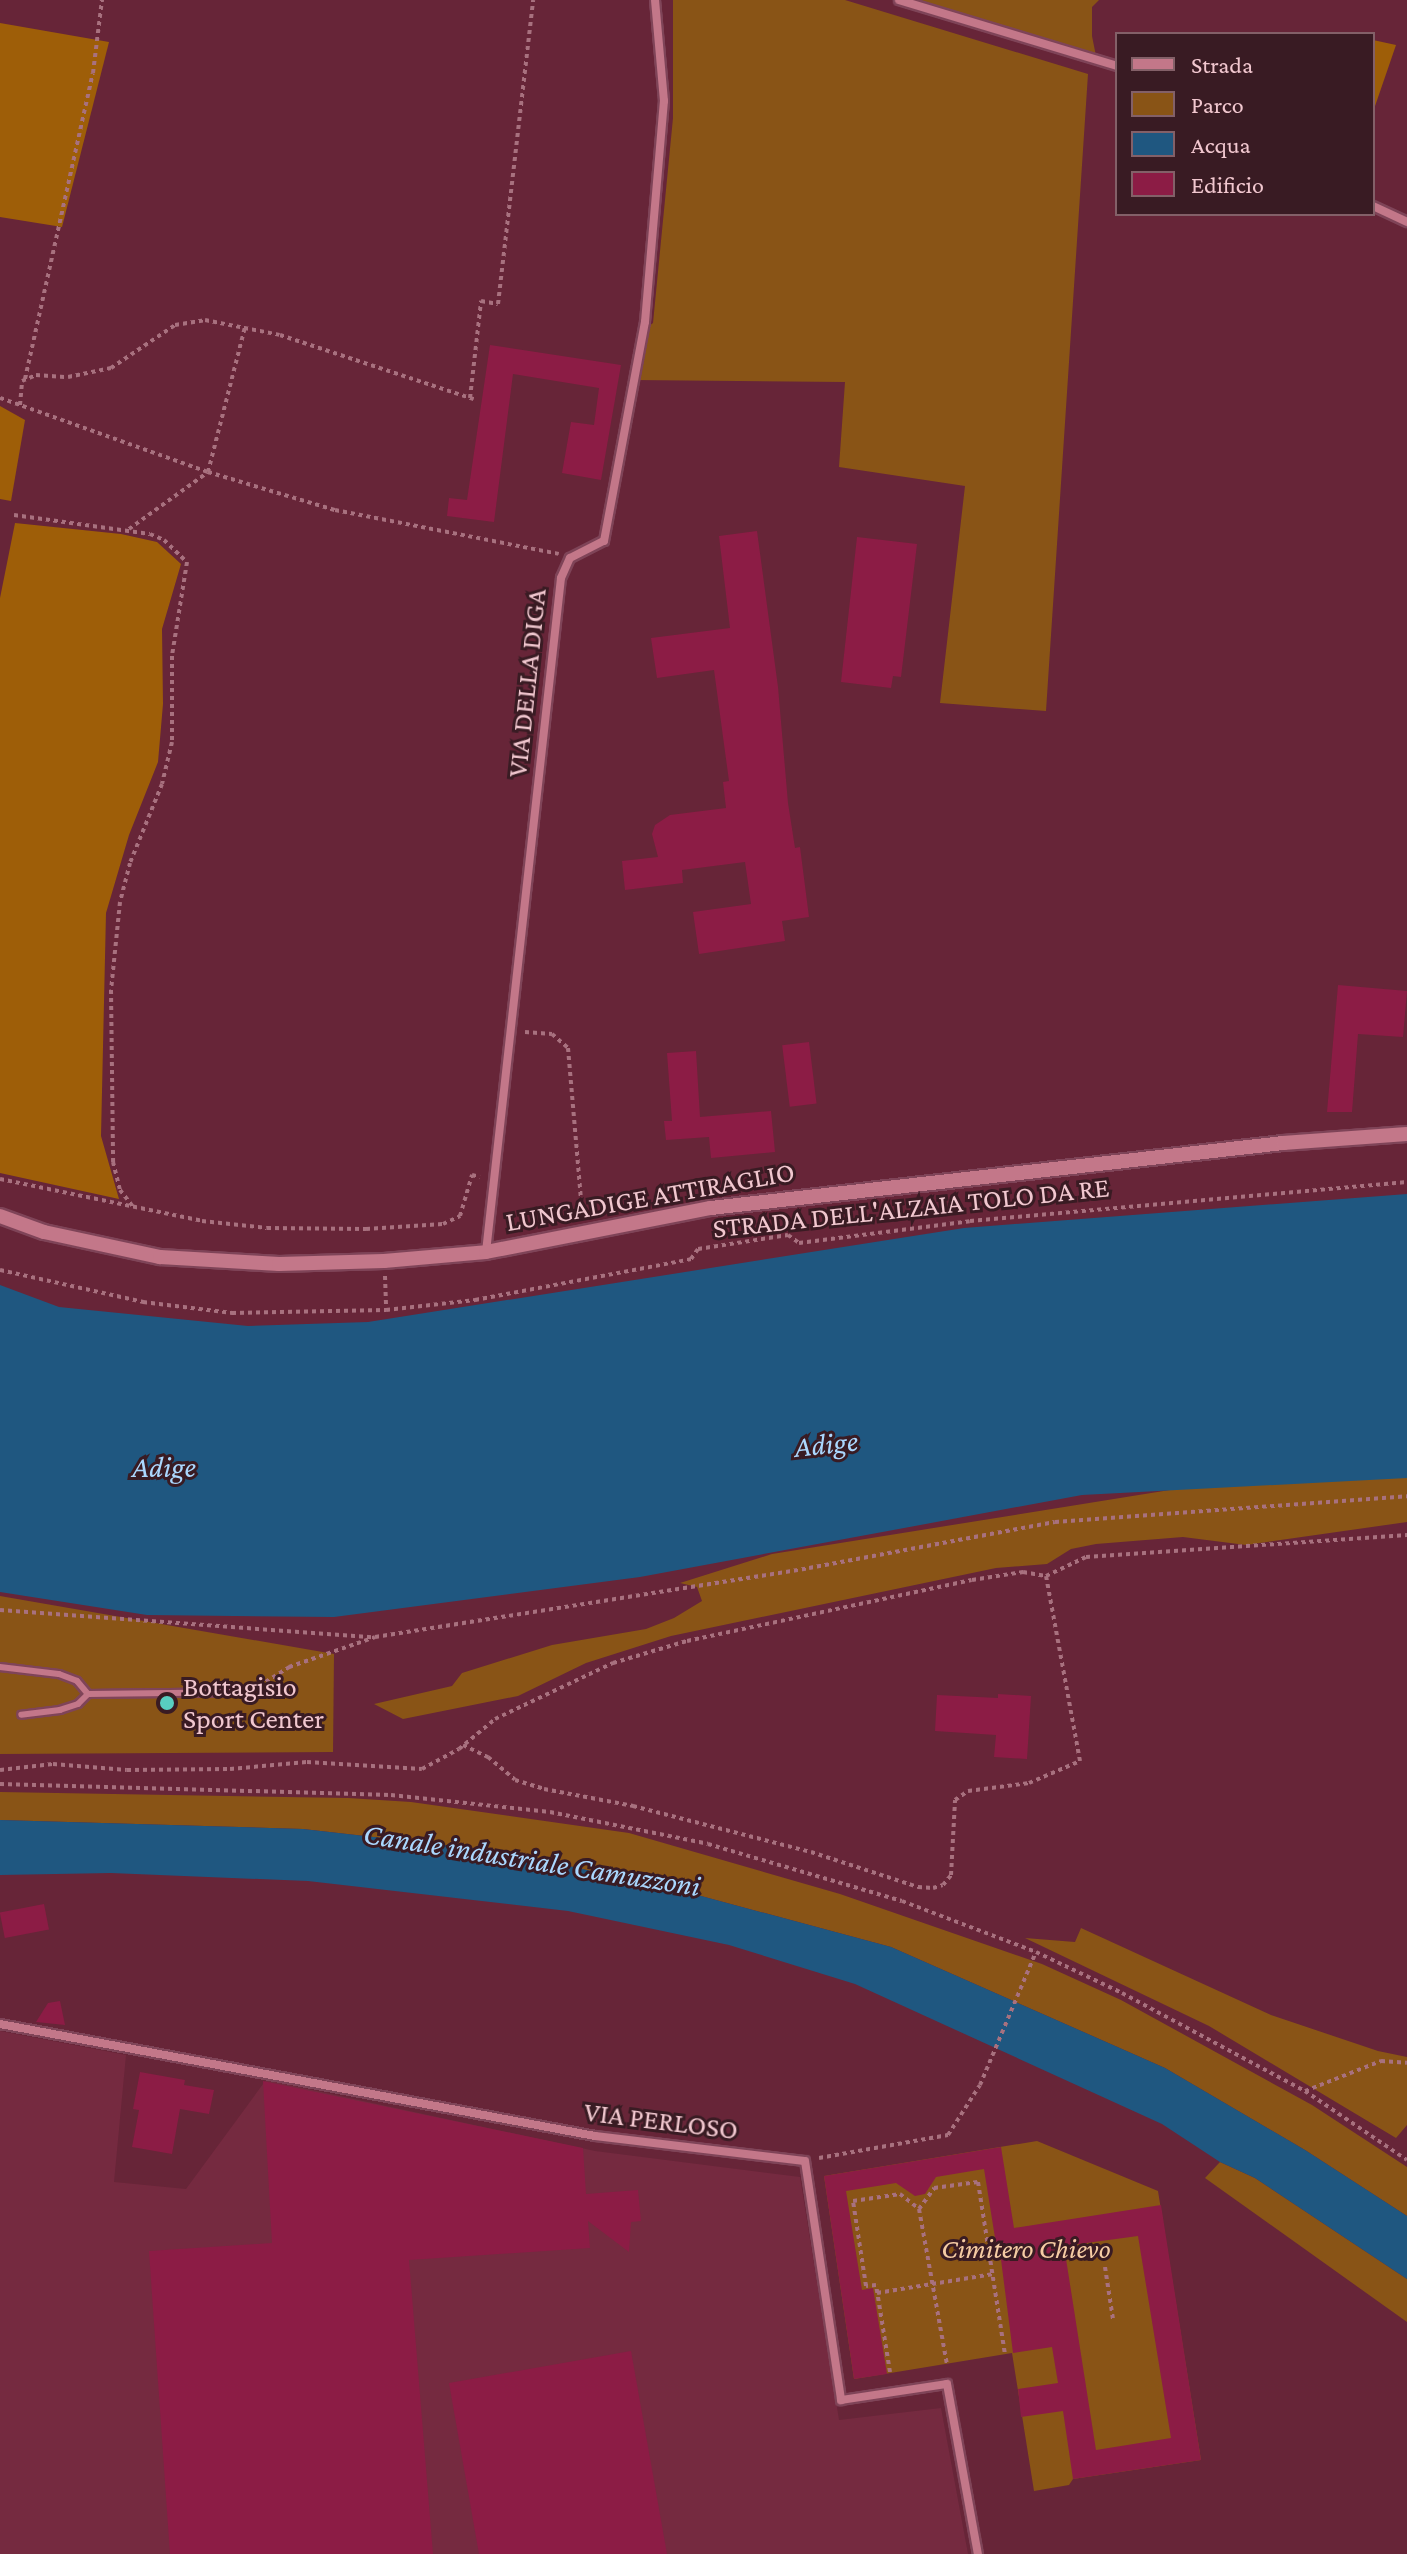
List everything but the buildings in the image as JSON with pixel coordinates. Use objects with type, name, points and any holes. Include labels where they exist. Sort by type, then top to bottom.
[{"type":"street","name":"VIA DELLA DIGA","points":[[486,1252],[561,578],[570,558],[604,541],[645,322],[664,101],[655,0]]},
{"type":"street","points":[[899,0],[1115,65]]},
{"type":"street","points":[[1375,207],[1407,222]]},
{"type":"street","name":"LUNGADIGE ATTIRAGLIO","points":[[0,1216],[44,1232],[160,1257],[279,1264],[384,1261],[486,1252],[711,1208],[1283,1143],[1407,1134]]},
{"type":"street","name":"VIA PERLOSO","points":[[0,2024],[595,2136],[805,2161]]},
{"type":"street","points":[[805,2161],[841,2400],[947,2384],[978,2554]]},
{"type":"lane","points":[[0,1667],[59,1674],[77,1681],[88,1694]]},
{"type":"lane","points":[[21,1715],[69,1707],[78,1704],[88,1694],[250,1692]]},
{"type":"path","points":[[20,405],[93,73],[102,0]]},
{"type":"path","points":[[20,405],[22,381],[36,375],[68,377],[111,368],[175,325],[205,320],[245,326],[472,398],[481,301],[498,304],[533,0]]},
{"type":"path","points":[[127,530],[208,472],[245,326]]},
{"type":"path","points":[[0,398],[208,472],[335,510],[542,548],[570,558]]},
{"type":"path","points":[[14,515],[127,530],[164,540],[187,562],[172,656],[172,742],[162,784],[130,863],[120,902],[111,990],[113,1162],[120,1190],[134,1208]]},
{"type":"path","points":[[511,1031],[552,1034],[568,1048],[581,1200]]},
{"type":"path","points":[[0,1179],[202,1221],[267,1228],[366,1229],[443,1224],[460,1216],[472,1175],[494,1180]]},
{"type":"path","name":"STRADA DELL'ALZAIA TOLO DA RE","points":[[0,1270],[143,1302],[232,1313],[386,1310],[475,1300],[691,1259],[698,1249],[788,1235],[799,1243],[970,1221],[1407,1182]]},
{"type":"path","points":[[384,1261],[386,1310]]},
{"type":"path","points":[[250,1692],[289,1667],[375,1637],[794,1571],[1055,1522],[1407,1496]]},
{"type":"path","points":[[0,1770],[53,1764],[127,1770],[230,1769],[307,1762],[407,1771],[443,1760],[495,1719],[547,1692],[613,1663],[687,1641],[972,1580],[1023,1572],[1046,1576],[1086,1557],[1407,1535]]},
{"type":"path","points":[[463,1745],[488,1757],[515,1780],[544,1789],[633,1806],[811,1852],[918,1887],[943,1885],[951,1875],[955,1800],[968,1791],[1029,1783],[1080,1761],[1046,1576]]},
{"type":"path","points":[[0,1610],[375,1637]]},
{"type":"path","points":[[0,1784],[391,1795],[550,1812],[738,1853],[902,1901],[1036,1952],[1122,1993],[1305,2091],[1407,2160]]},
{"type":"path","points":[[805,2161],[948,2135],[980,2085],[1036,1952]]},
{"type":"path","points":[[1305,2091],[1381,2061],[1407,2063]]},
{"type":"path","points":[[919,2209],[934,2188],[978,2182],[1005,2355]]},
{"type":"path","points":[[890,2372],[876,2285],[866,2286],[853,2201],[900,2194],[919,2209],[947,2365]]},
{"type":"path","points":[[1105,2267],[1113,2319]]},
{"type":"path","points":[[877,2293],[993,2274]]},
{"type":"shaded area","points":[[0,23],[109,42],[62,227],[0,217]]},
{"type":"shaded area","points":[[1375,40],[1396,45],[1375,106]]},
{"type":"shaded area","points":[[0,406],[25,420],[11,501],[0,499]]},
{"type":"shaded area","points":[[15,523],[121,534],[157,542],[181,564],[162,629],[163,704],[158,762],[129,835],[106,913],[101,1136],[119,1199],[0,1173],[0,598]]},
{"type":"shaded area","points":[[0,2031],[126,2055],[114,2182],[186,2189],[266,2080],[595,2151],[800,2177],[839,2420],[941,2408],[968,2554],[0,2554]]},
{"type":"green space","points":[[673,0],[845,0],[1088,74],[1046,711],[940,703],[965,486],[839,467],[845,382],[633,380],[642,331],[653,323],[673,118]]},
{"type":"green space","points":[[917,0],[1099,0],[1092,7],[1096,56]]},
{"type":"green space","points":[[1407,1470],[1407,1522],[1246,1545],[1183,1537],[1096,1544],[1071,1549],[1047,1564],[996,1568],[671,1636],[586,1663],[518,1696],[403,1719],[374,1704],[452,1686],[462,1673],[552,1645],[646,1629],[674,1618],[702,1601],[697,1587],[680,1583],[772,1554],[1207,1484]]},
{"type":"green space","name":"Bottagisio Sport Center","points":[[0,1596],[334,1654],[333,1752],[0,1754]]},
{"type":"green space","points":[[0,1792],[348,1798],[411,1802],[629,1833],[840,1894],[1042,1964],[1121,2000],[1312,2105],[1407,2167],[1407,2216],[1305,2150],[1165,2068],[891,1947],[690,1893],[506,1852],[303,1829],[0,1820]]},
{"type":"green space","points":[[1081,1928],[1271,2015],[1378,2051],[1407,2057],[1407,2125],[1396,2138],[1209,2026],[1025,1938],[1075,1942]]},
{"type":"green space","name":"Cimitero Chievo","points":[[1037,2141],[1158,2191],[1201,2460],[1073,2479],[1069,2485],[1034,2491],[1012,2353],[854,2379],[824,2176]]},
{"type":"green space","points":[[1220,2162],[1255,2178],[1407,2279],[1407,2322],[1205,2178]]},
{"type":"water","name":"Adige","points":[[1407,1194],[1407,1478],[1082,1495],[640,1577],[334,1617],[147,1615],[0,1592],[0,1285],[59,1307],[248,1326],[368,1322],[964,1228]]},
{"type":"water","name":"Canale industriale Camuzzoni","points":[[0,1820],[303,1829],[506,1852],[690,1893],[891,1947],[1165,2068],[1305,2150],[1407,2216],[1407,2279],[1255,2178],[1220,2162],[1162,2124],[855,1984],[729,1945],[568,1911],[308,1881],[111,1873],[0,1875]]},
{"type":"place","name":"Bottagisio Sport Center","points":[[167,1703]]}]
